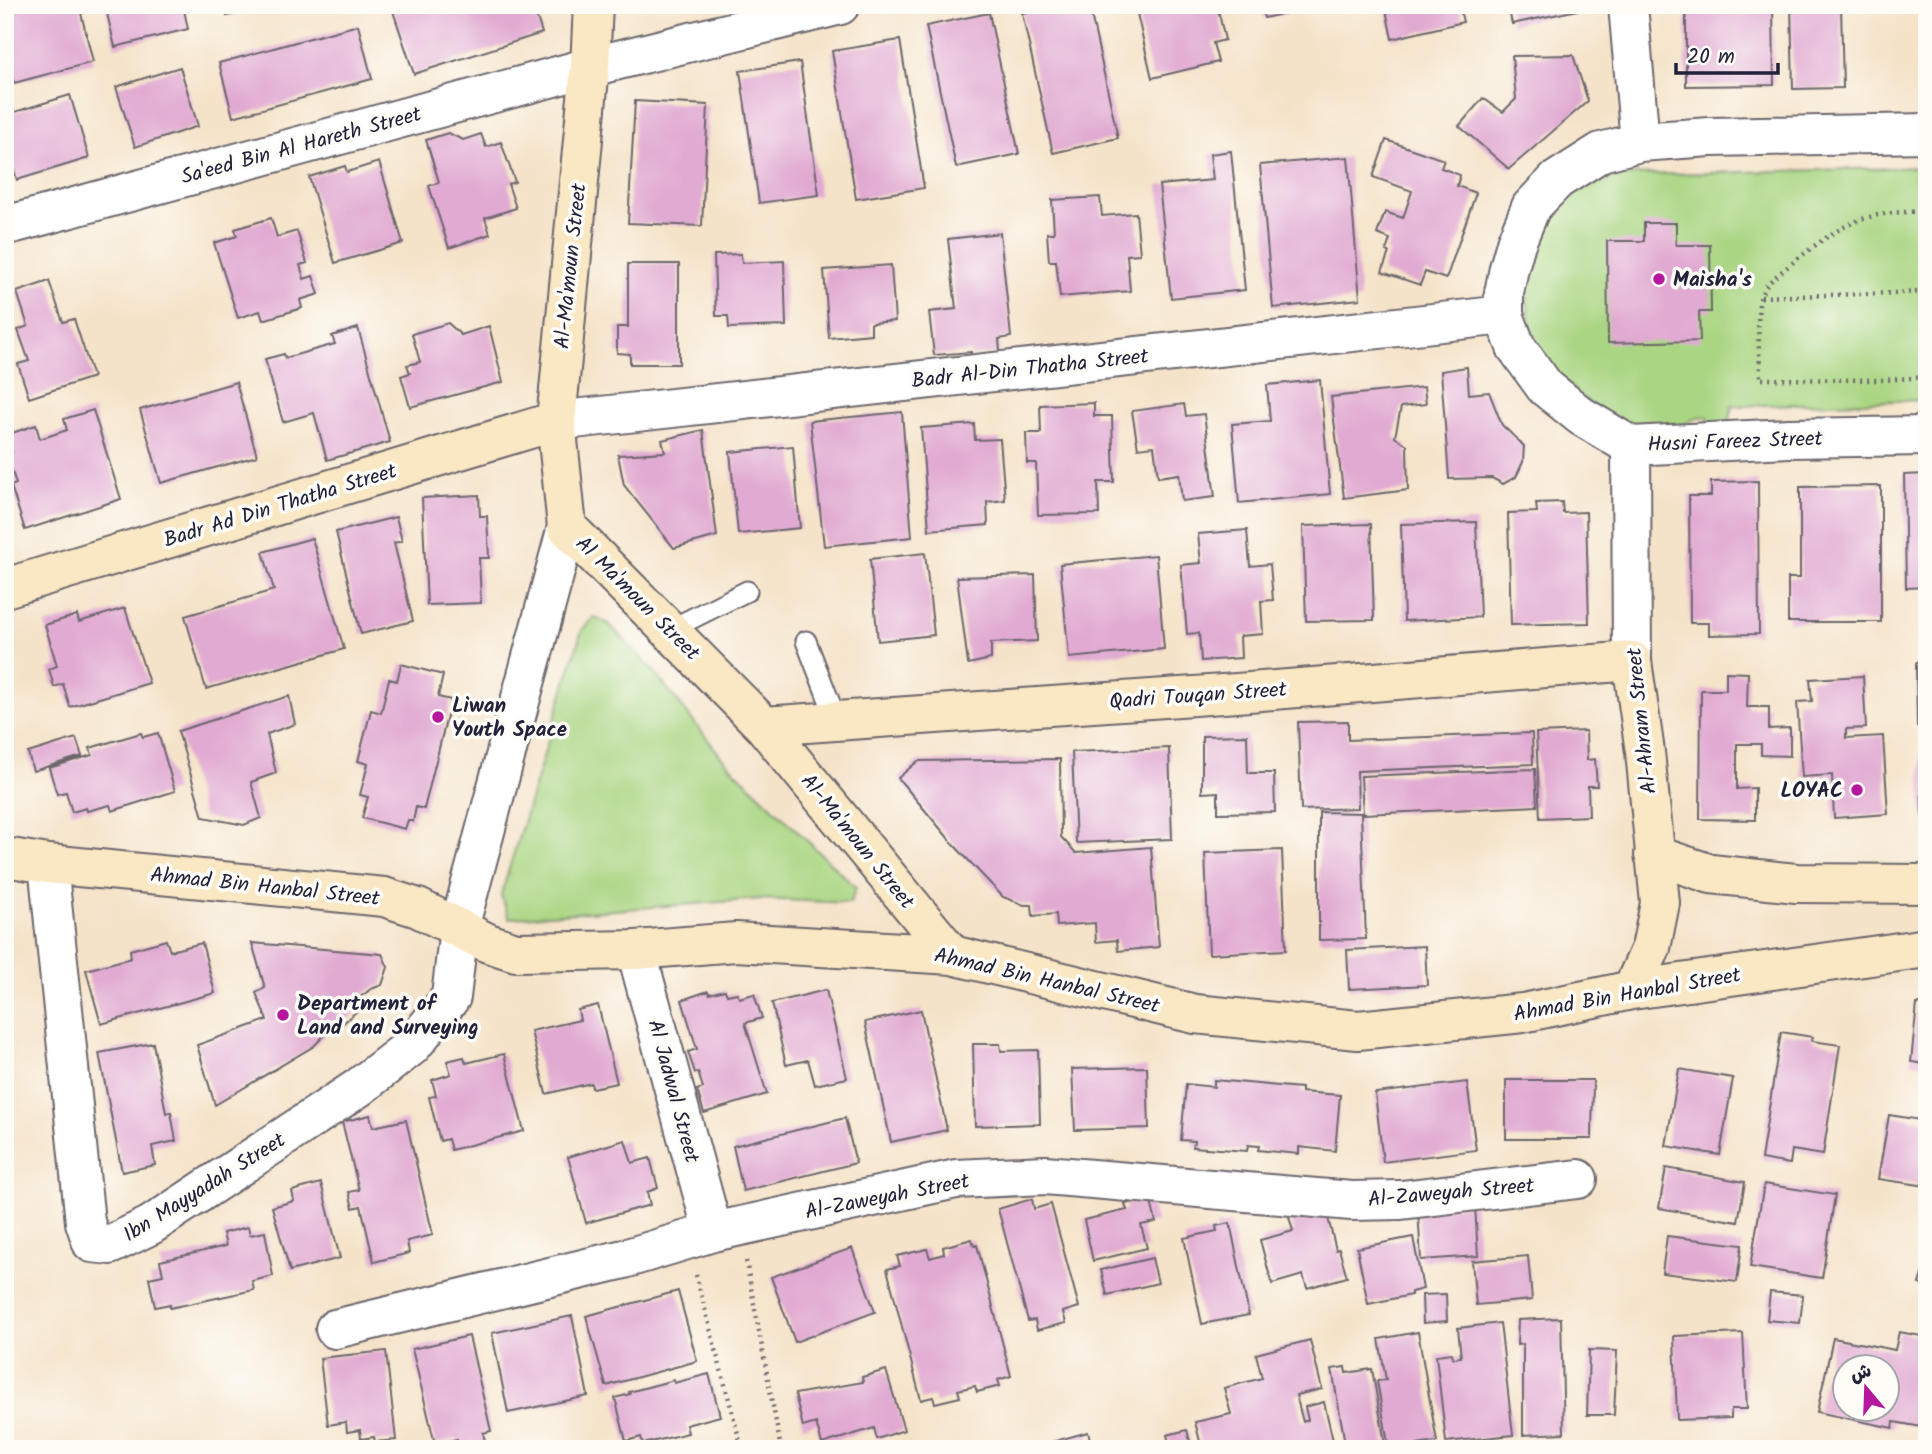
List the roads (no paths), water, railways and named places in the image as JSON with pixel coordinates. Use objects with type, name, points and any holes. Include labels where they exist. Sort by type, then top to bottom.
[{"type":"street","name":"Al-Ma'moun Street","points":[[567,527],[556,421],[590,67],[593,5]]},
{"type":"street","name":"Sa'eed Bin Al Hareth Street","points":[[12,224],[590,67],[840,5]]},
{"type":"street","points":[[1628,5],[1640,142]]},
{"type":"street","name":"Husni Fareez Street","points":[[1927,133],[1710,137],[1640,142],[1601,152],[1557,180],[1531,207],[1516,243],[1504,293],[1504,314],[1516,348],[1545,387],[1581,416],[1631,446],[1789,438],[1927,436]]},
{"type":"street","name":"Badr Al-Din Thatha Street","points":[[556,421],[1504,314]]},
{"type":"street","name":"Badr Ad Din Thatha Street","points":[[5,588],[556,421]]},
{"type":"street","name":"Al-Ahram Street","points":[[1631,446],[1632,661],[1645,752],[1660,903],[1651,948],[1632,990]]},
{"type":"street","name":"Al Ma'moun Street","points":[[567,527],[764,726]]},
{"type":"street","name":"Al Ma'moun Street","points":[[459,928],[567,527]]},
{"type":"street","name":"Qadri Touqan Street","points":[[764,726],[1223,694],[1632,661]]},
{"type":"street","name":"Al-Ma'moun Street","points":[[764,726],[952,955]]},
{"type":"street","points":[[1654,855],[1711,874],[1796,883],[1927,884]]},
{"type":"street","name":"Ahmad Bin Hanbal Street","points":[[5,857],[47,864],[384,897],[418,908],[488,943],[516,952],[636,950],[736,942],[952,955],[1195,1014],[1358,1030],[1523,1013],[1632,990],[1927,948]]},
{"type":"street","name":"Ibn Mayyadah Street","points":[[47,864],[81,1191],[85,1222],[92,1243],[110,1245],[151,1225],[358,1088],[412,1046],[451,997],[459,928]]},
{"type":"street","name":"Al Jadwal Street","points":[[636,950],[713,1233]]},
{"type":"street","name":"Al-Zaweyah Street","points":[[335,1329],[624,1259],[713,1233],[956,1179],[1045,1175],[1352,1201],[1401,1200],[1578,1179]]},
{"type":"lane","points":[[669,630],[747,591]]},
{"type":"lane","points":[[806,641],[837,721]]},
{"type":"place","name":"Maisha's","points":[[1659,279]]},
{"type":"place","name":"Liwan Youth Space","points":[[438,717]]},
{"type":"place","name":"LOYAC","points":[[1857,790]]},
{"type":"place","name":"Department of Land and Surveying","points":[[283,1015]]}]
